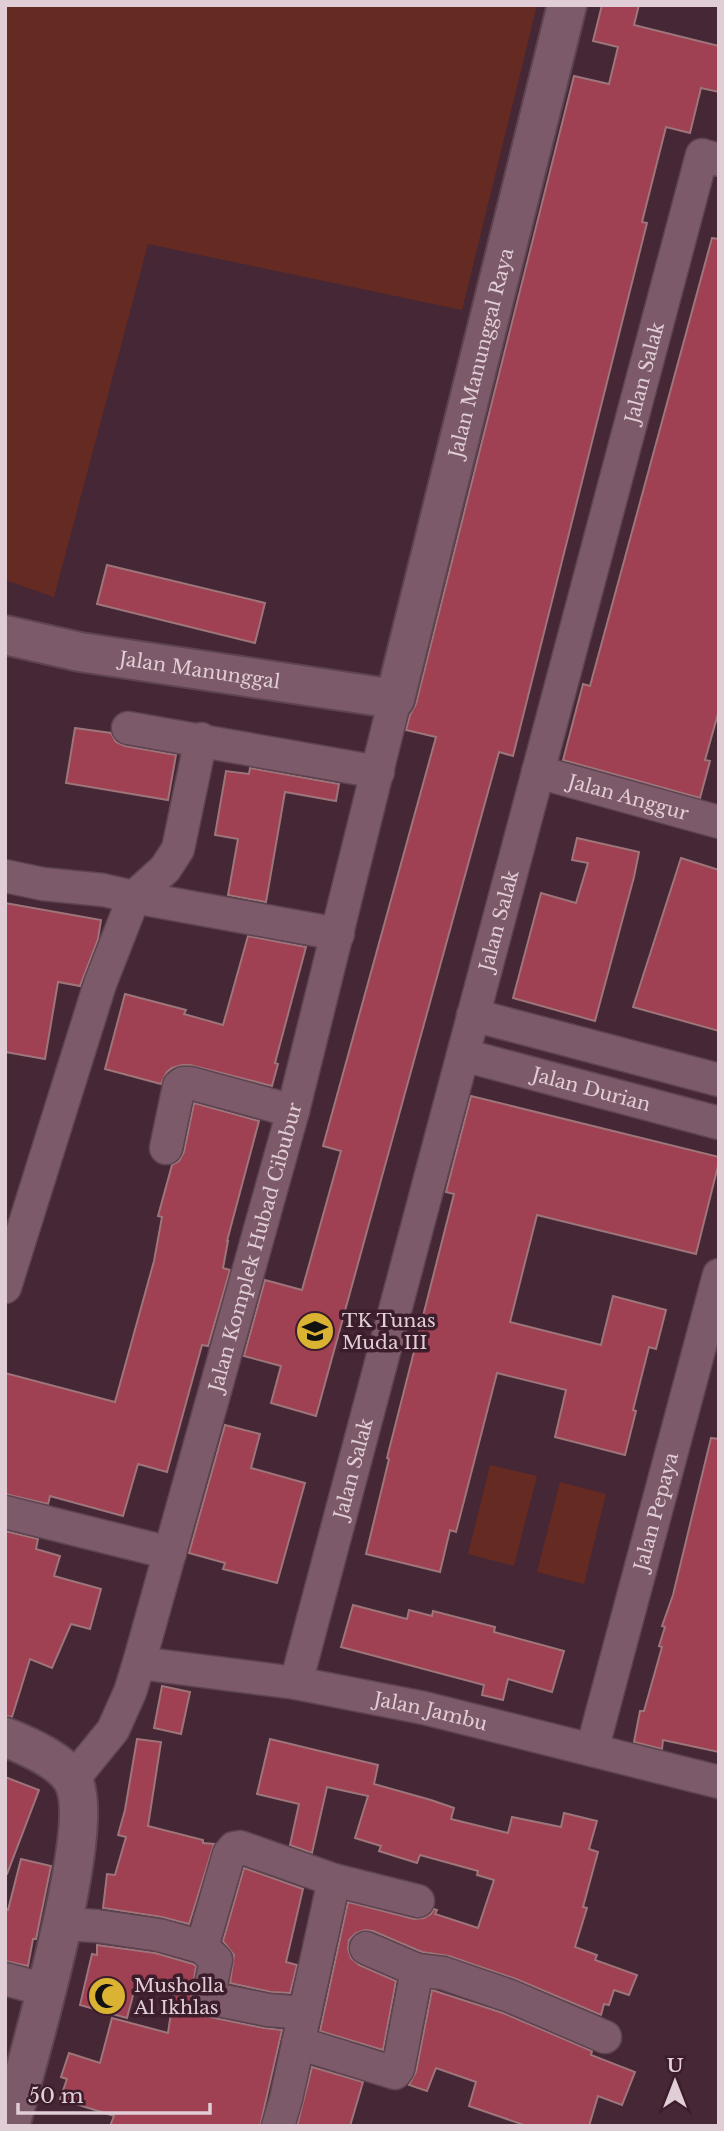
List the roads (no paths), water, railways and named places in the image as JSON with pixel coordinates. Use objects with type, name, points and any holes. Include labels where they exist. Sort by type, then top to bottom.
[{"type":"street","name":"Jalan Manunggal Raya","points":[[395,699],[566,5]]},
{"type":"street","name":"Jalan Salak","points":[[296,1684],[538,772],[710,158]]},
{"type":"street","name":"Jalan Manunggal","points":[[5,635],[80,652],[395,699]]},
{"type":"street","name":"Jalan Komplek Hubad Cibubur","points":[[73,1779],[113,1730],[130,1692],[139,1663],[293,1111],[395,699]]},
{"type":"street","points":[[128,728],[378,772]]},
{"type":"street","points":[[5,1287],[100,984],[134,897],[165,869],[178,849],[201,739]]},
{"type":"street","name":"Jalan Anggur","points":[[538,772],[719,822]]},
{"type":"street","points":[[5,876],[43,884],[103,890],[338,934]]},
{"type":"street","points":[[473,1015],[719,1080]]},
{"type":"street","name":"Jalan Durian","points":[[463,1055],[719,1123]]},
{"type":"street","points":[[166,1148],[179,1088],[183,1083],[293,1111]]},
{"type":"street","name":"Jalan Pepaya","points":[[592,1750],[719,1275]]},
{"type":"street","points":[[5,1512],[170,1553]]},
{"type":"street","name":"Jalan Jambu","points":[[139,1663],[296,1684],[424,1708],[719,1782]]},
{"type":"street","points":[[5,1737],[33,1749],[54,1762],[73,1779],[78,1800],[79,1825],[63,1924],[10,2126]]},
{"type":"street","points":[[202,1947],[229,1854],[234,1848],[240,1847],[334,1880],[418,1901]]},
{"type":"street","points":[[278,2126],[334,1880]]},
{"type":"street","points":[[63,1924],[135,1931],[202,1947],[216,1960],[210,1996],[268,2010],[305,2013]]},
{"type":"street","points":[[366,1948],[417,1970],[443,1973],[510,1996],[605,2037]]},
{"type":"street","points":[[298,2043],[395,2073],[417,1970]]},
{"type":"street","points":[[5,1979],[46,1990]]},
{"type":"place","name":"TK Tunas Muda III","points":[[315,1331]]},
{"type":"place","name":"Musholla Al Ikhlas","points":[[107,1996]]}]
